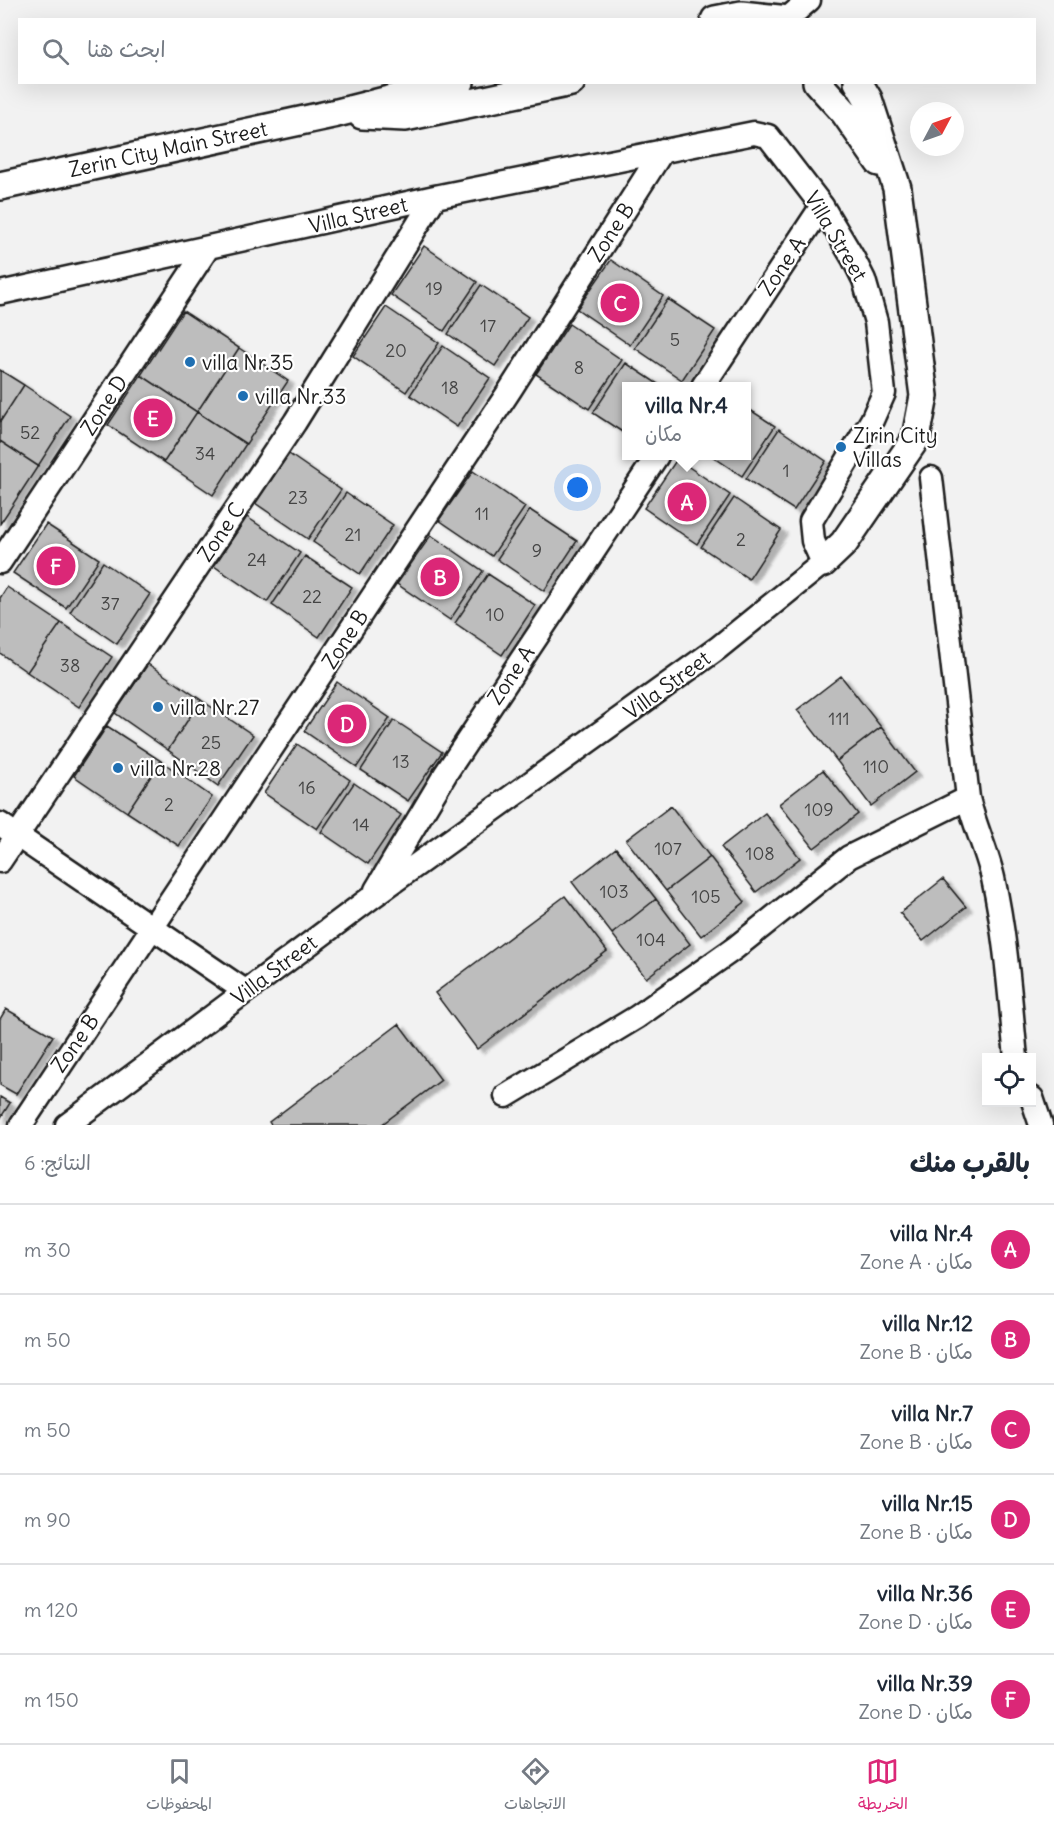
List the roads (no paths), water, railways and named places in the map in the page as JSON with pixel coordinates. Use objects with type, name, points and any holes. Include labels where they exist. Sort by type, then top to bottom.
[{"type":"street","points":[[789,18],[809,0]]},
{"type":"street","points":[[725,18],[741,15],[776,18]]},
{"type":"street","name":"Zerin City Main Street","points":[[0,186],[337,113],[452,84]]},
{"type":"street","name":"Zerin City Main Street","points":[[337,113],[405,117],[562,84]]},
{"type":"street","points":[[819,84],[846,113],[897,188]]},
{"type":"street","points":[[823,563],[844,543],[916,438],[924,396],[897,188],[868,99],[859,84]]},
{"type":"street","name":"Villa Street","points":[[0,293],[435,197],[754,133],[768,136],[822,206],[864,279],[872,302],[884,393],[872,420],[811,521],[813,541],[823,563],[718,648],[372,897],[67,1125]]},
{"type":"street","name":"Zone B","points":[[21,1125],[154,929],[510,390],[663,150]]},
{"type":"street","name":"Zone C","points":[[0,861],[8,830],[295,422],[435,197]]},
{"type":"street","name":"Zone A","points":[[706,382],[822,206]]},
{"type":"street","name":"Zone D","points":[[0,562],[207,249]]},
{"type":"street","name":"Zone A","points":[[372,897],[446,773],[654,460]]},
{"type":"street","points":[[931,478],[968,798],[974,826],[992,875],[1003,928],[1016,1053]]},
{"type":"street","points":[[506,1096],[637,1017],[735,948],[849,857],[968,798]]},
{"type":"street","points":[[8,830],[245,991]]},
{"type":"street","points":[[1034,1107],[1039,1124]]},
{"type":"place","name":"villa Nr.7","points":[[620,303]]},
{"type":"place","name":"villa Nr.35","points":[[190,362]]},
{"type":"place","name":"villa Nr.33","points":[[243,396]]},
{"type":"place","name":"villa Nr.36","points":[[153,418]]},
{"type":"place","name":"Zirin City Villas","points":[[841,447]]},
{"type":"place","name":"villa Nr.4","points":[[687,502]]},
{"type":"place","name":"villa Nr.39","points":[[56,566]]},
{"type":"place","name":"villa Nr.12","points":[[440,577]]},
{"type":"place","name":"villa Nr.27","points":[[158,707]]},
{"type":"place","name":"villa Nr.15","points":[[347,724]]},
{"type":"place","name":"villa Nr.28","points":[[118,768]]}]
